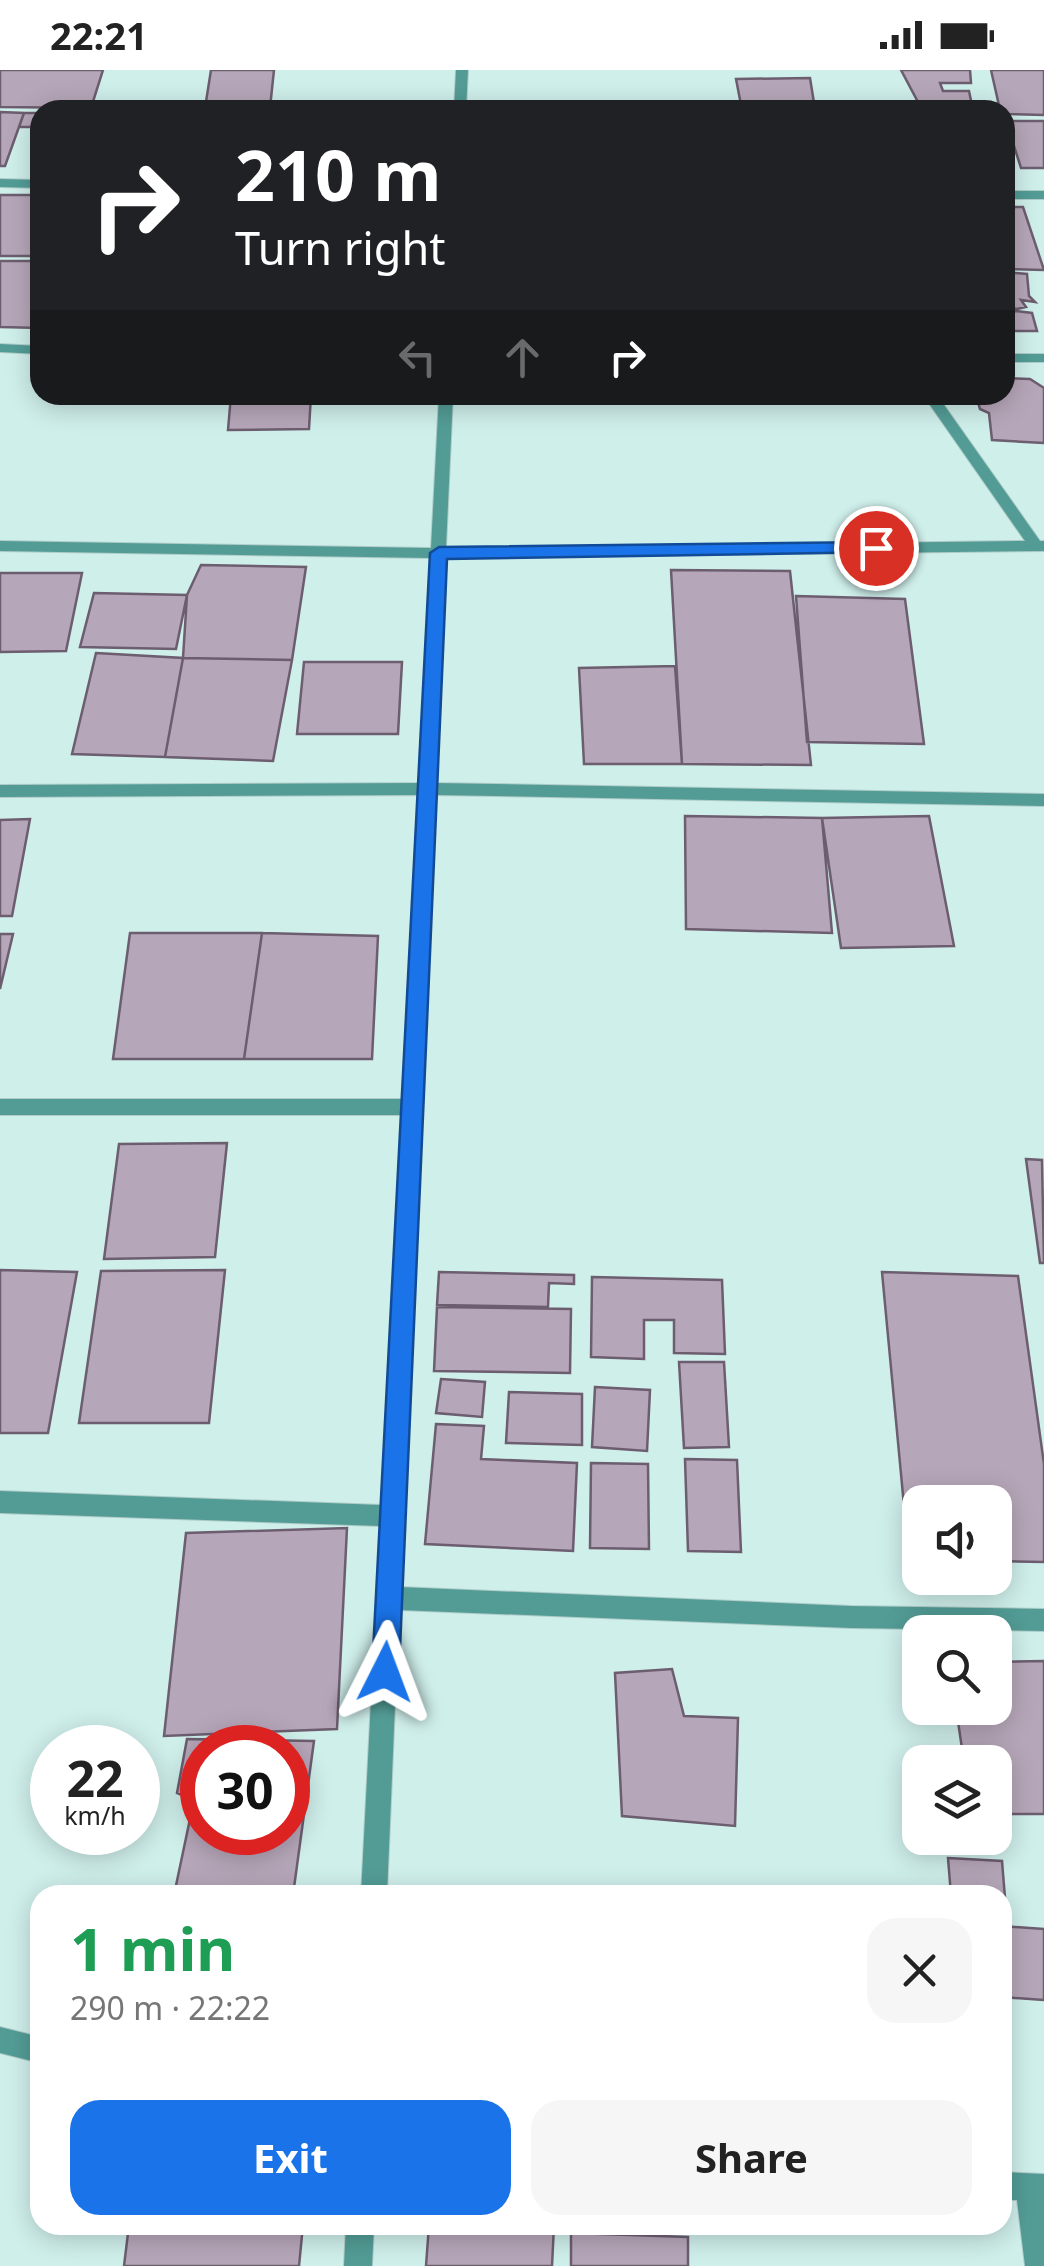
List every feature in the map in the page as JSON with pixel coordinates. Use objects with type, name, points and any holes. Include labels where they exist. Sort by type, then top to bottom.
[{"type":"street","points":[[460,100],[462,70]]},
{"type":"street","points":[[0,183],[30,184]]},
{"type":"street","points":[[1015,195],[1044,195]]},
{"type":"street","points":[[0,348],[30,350]]},
{"type":"street","points":[[1015,358],[1044,358]]},
{"type":"street","points":[[375,1885],[446,405]]},
{"type":"street","points":[[937,405],[1040,546]]},
{"type":"street","points":[[0,546],[439,553],[1040,546]]},
{"type":"street","points":[[0,791],[428,789],[1044,800]]},
{"type":"street","points":[[0,1107],[412,1106]]},
{"type":"street","points":[[0,1502],[393,1516]]},
{"type":"street","points":[[389,1598],[851,1617],[1044,1620]]},
{"type":"street","points":[[0,2040],[30,2048]]},
{"type":"street","points":[[1025,2187],[1038,2266]]},
{"type":"street","points":[[358,2266],[360,2235]]},
{"type":"building","points":[[0,70],[103,70],[94,100],[30,100],[30,107],[0,107]]},
{"type":"building","points":[[211,70],[274,70],[271,100],[206,100]]},
{"type":"building","points":[[901,70],[970,70],[971,83],[940,83],[943,91],[969,91],[971,100],[917,100]]},
{"type":"building","points":[[991,70],[1044,70],[1044,115],[1015,114],[1015,100],[998,100]]},
{"type":"building","points":[[810,78],[814,100],[740,100],[736,79]]},
{"type":"building","points":[[0,112],[24,113],[5,166],[0,166]]},
{"type":"building","points":[[24,113],[30,113],[30,127],[19,127]]},
{"type":"building","points":[[1015,121],[1044,121],[1044,168],[1021,168],[1015,149]]},
{"type":"building","points":[[0,195],[30,195],[30,256],[0,256]]},
{"type":"building","points":[[1015,207],[1023,207],[1044,270],[1015,269]]},
{"type":"building","points":[[0,261],[30,261],[30,328],[0,327]]},
{"type":"building","points":[[1015,273],[1027,274],[1029,296],[1035,302],[1021,300],[1026,307],[1017,309]]},
{"type":"building","points":[[1015,311],[1032,313],[1037,331],[1015,331]]},
{"type":"building","points":[[1015,378],[1030,379],[1044,388],[1044,443],[992,440],[989,413],[979,405],[1015,405]]},
{"type":"building","points":[[230,405],[310,405],[309,429],[228,430]]},
{"type":"building","points":[[201,565],[306,567],[292,660],[183,658],[187,595]]},
{"type":"building","points":[[671,570],[790,571],[811,765],[682,764]]},
{"type":"building","points":[[0,573],[82,573],[66,651],[0,652]]},
{"type":"building","points":[[94,593],[187,595],[176,649],[80,647]]},
{"type":"building","points":[[796,596],[905,599],[924,744],[807,742]]},
{"type":"building","points":[[96,653],[183,658],[165,757],[72,754]]},
{"type":"building","points":[[183,658],[292,660],[273,761],[165,757]]},
{"type":"building","points":[[304,662],[402,662],[398,734],[297,734]]},
{"type":"building","points":[[675,666],[682,764],[584,764],[579,668]]},
{"type":"building","points":[[685,816],[822,818],[832,933],[686,929]]},
{"type":"building","points":[[929,816],[954,946],[841,948],[822,818]]},
{"type":"building","points":[[30,819],[12,916],[0,916],[0,820]]},
{"type":"building","points":[[130,933],[262,933],[244,1059],[113,1059]]},
{"type":"building","points":[[262,933],[378,936],[372,1059],[244,1059]]},
{"type":"building","points":[[0,934],[13,934],[0,989]]},
{"type":"building","points":[[227,1143],[215,1257],[104,1259],[119,1144]]},
{"type":"building","points":[[1026,1159],[1042,1160],[1044,1263],[1040,1263]]},
{"type":"building","points":[[0,1270],[77,1272],[48,1433],[0,1433]]},
{"type":"building","points":[[225,1270],[209,1423],[79,1423],[101,1271]]},
{"type":"building","points":[[439,1272],[574,1275],[574,1284],[549,1283],[548,1307],[437,1305]]},
{"type":"building","points":[[882,1272],[1018,1276],[1044,1464],[1044,1562],[1012,1561],[1012,1485],[902,1485]]},
{"type":"building","points":[[592,1277],[722,1280],[725,1354],[674,1353],[674,1320],[644,1320],[644,1359],[591,1357]]},
{"type":"building","points":[[437,1307],[571,1309],[570,1373],[434,1371]]},
{"type":"building","points":[[679,1362],[724,1362],[729,1447],[684,1448]]},
{"type":"building","points":[[441,1379],[485,1382],[482,1417],[436,1413]]},
{"type":"building","points":[[595,1387],[650,1390],[647,1451],[592,1447]]},
{"type":"building","points":[[509,1392],[582,1394],[582,1445],[506,1443]]},
{"type":"building","points":[[436,1424],[484,1426],[481,1459],[577,1463],[573,1551],[425,1544]]},
{"type":"building","points":[[685,1459],[737,1460],[741,1552],[688,1551]]},
{"type":"building","points":[[591,1463],[648,1464],[649,1549],[590,1548]]},
{"type":"building","points":[[347,1528],[337,1729],[310,1730],[310,1725],[180,1725],[180,1735],[164,1736],[186,1533]]},
{"type":"building","points":[[1044,1661],[1044,1814],[1012,1814],[1012,1745],[961,1745],[959,1725],[1012,1725],[1012,1662]]},
{"type":"building","points":[[672,1669],[684,1716],[738,1718],[735,1826],[622,1816],[615,1673]]},
{"type":"building","points":[[182,1855],[298,1855],[294,1885],[176,1885]]},
{"type":"building","points":[[948,1858],[1002,1861],[1004,1885],[950,1885]]},
{"type":"building","points":[[1012,1927],[1044,1929],[1044,2000],[1012,1998]]},
{"type":"building","points":[[128,2235],[302,2235],[299,2266],[124,2266]]},
{"type":"building","points":[[428,2235],[554,2235],[552,2266],[426,2266]]},
{"type":"building","points":[[571,2235],[688,2237],[688,2266],[571,2266]]},
{"type":"route","points":[[385,1672],[439,553],[876,548]]}]
